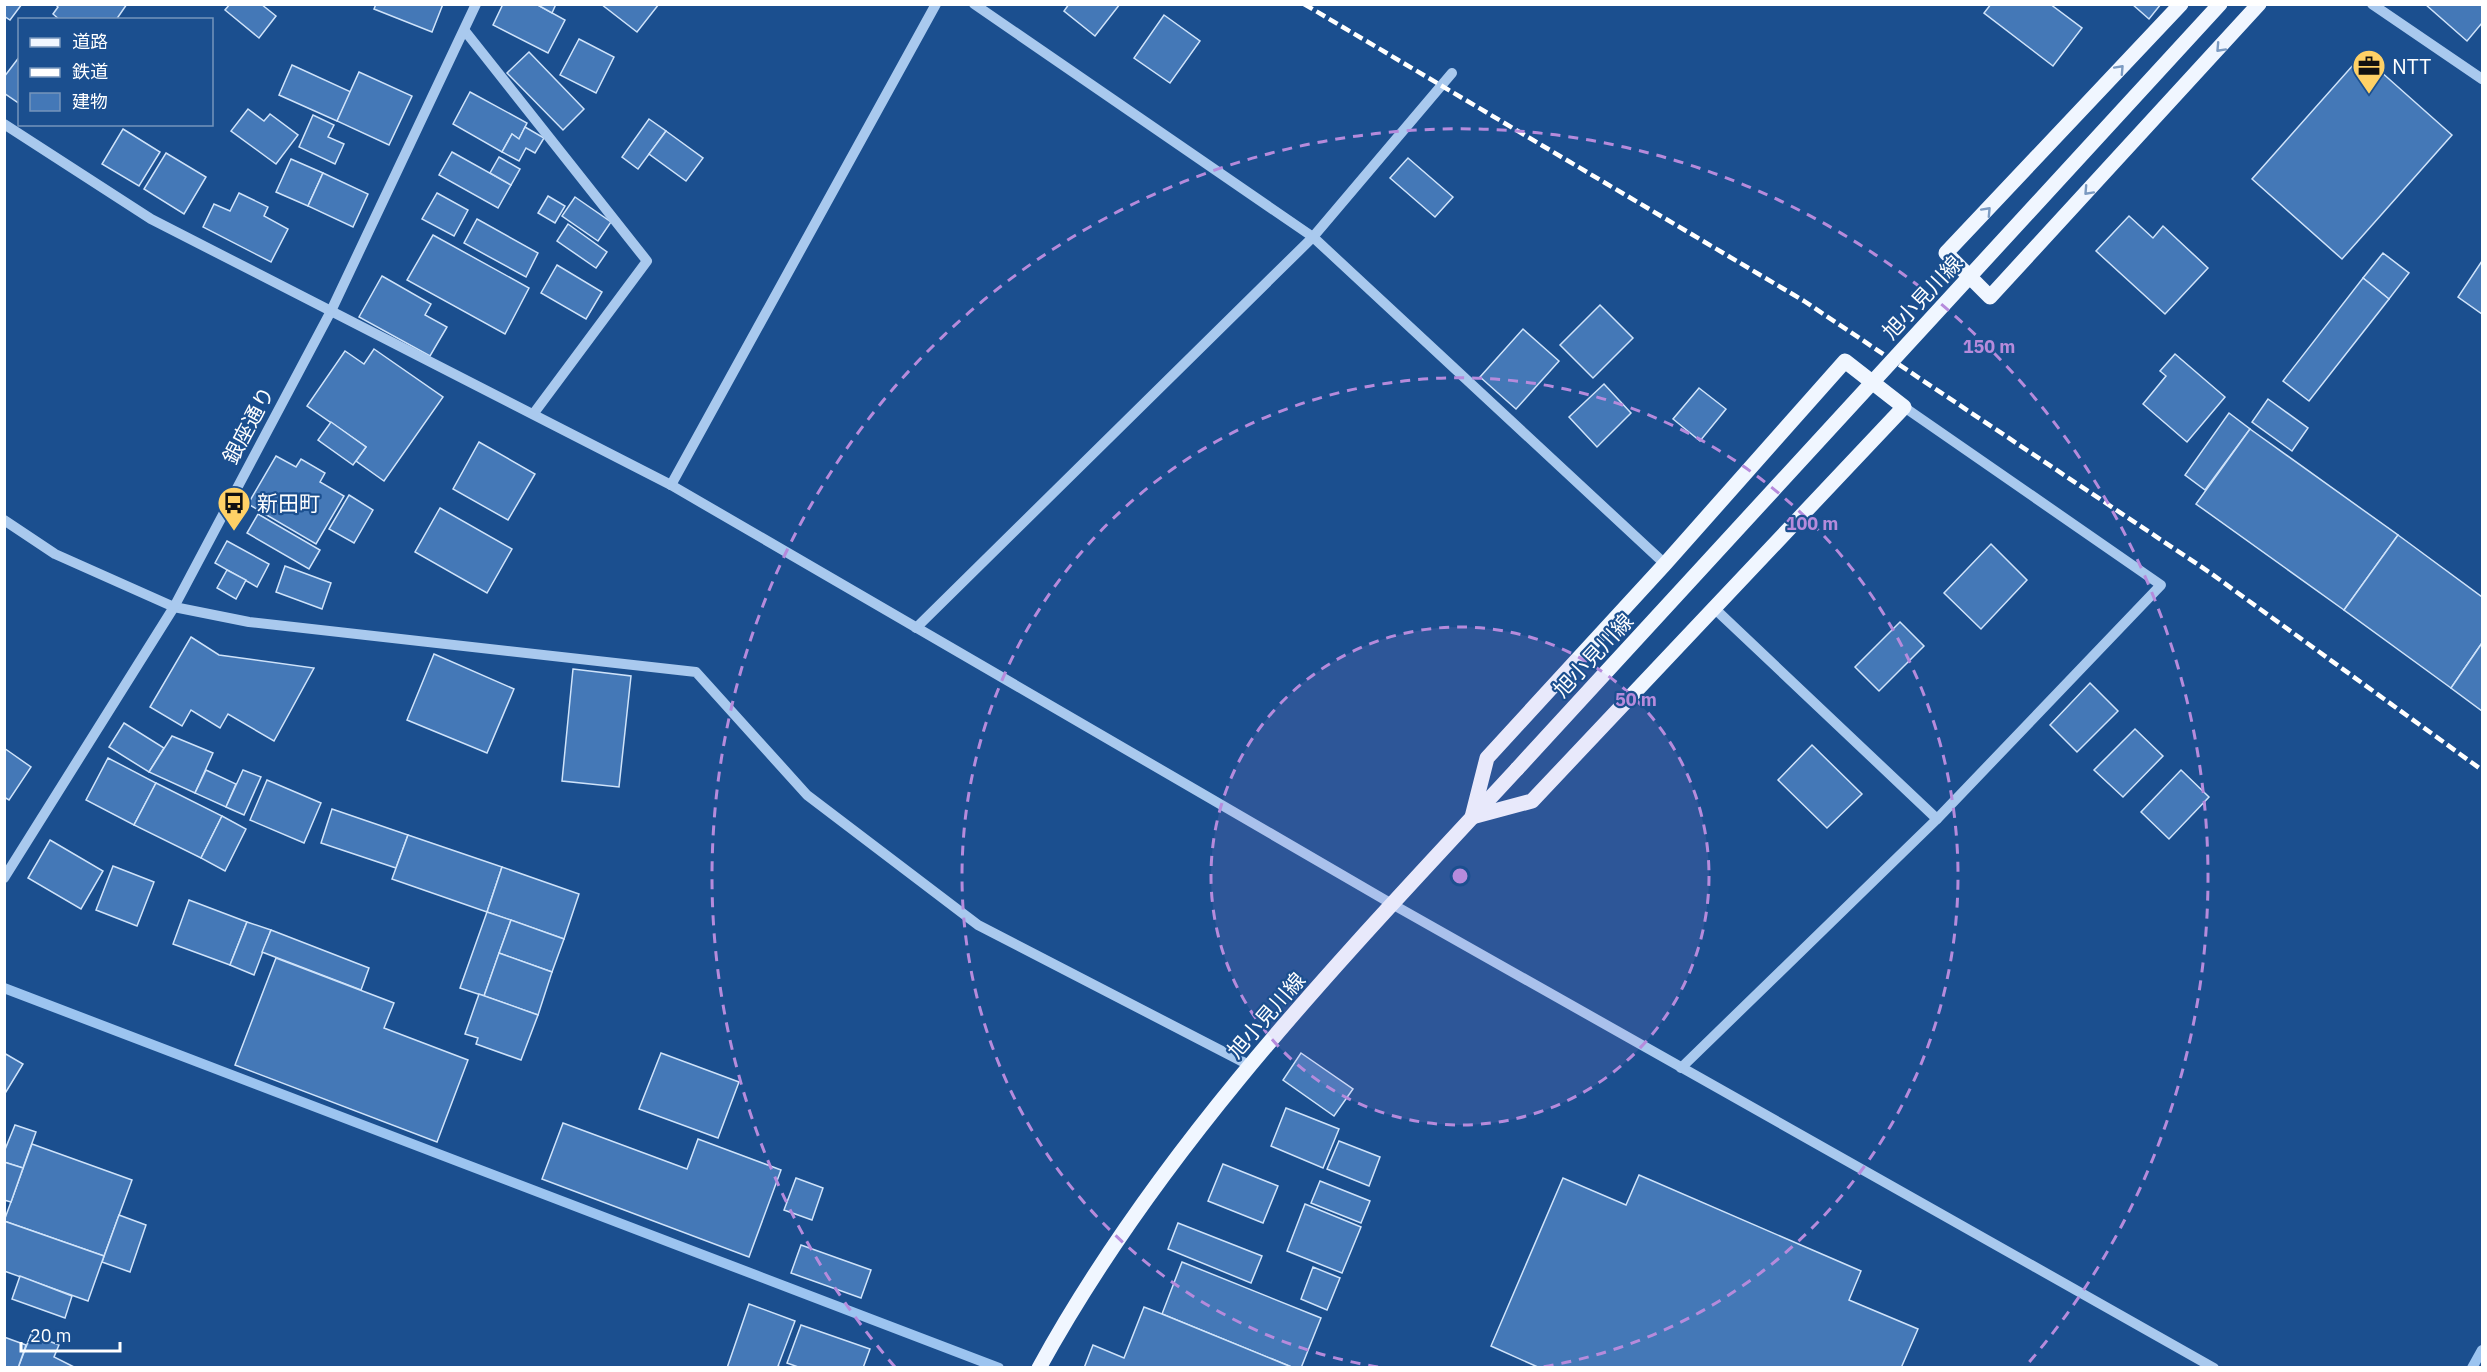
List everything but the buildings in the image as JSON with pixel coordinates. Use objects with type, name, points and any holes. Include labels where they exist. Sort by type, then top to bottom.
[{"type":"main road","points":[[2181,4],[1947,253],[1990,297],[2259,4]]},
{"type":"main road","name":"旭小見川線","points":[[1041,1364],[1131,1221],[1197,1128],[1249,1065],[1392,904],[2220,4]]},
{"type":"main road","points":[[1845,361],[1904,406],[1532,801],[1472,817],[1487,758],[1665,564],[1845,361]]},
{"type":"street","name":"銀座通り","points":[[4,878],[174,607],[331,311],[476,4]]},
{"type":"street","points":[[671,485],[936,4]]},
{"type":"street","points":[[974,4],[1313,237],[1665,564]]},
{"type":"street","points":[[2372,4],[2482,79]]},
{"type":"street","points":[[465,31],[647,261],[534,413]]},
{"type":"street","points":[[916,628],[1313,237],[1452,73]]},
{"type":"street","points":[[4,123],[151,219],[671,485],[1392,904],[2214,1368]]},
{"type":"street","points":[[1681,1068],[1937,819],[2161,585],[1904,406]]},
{"type":"street","points":[[4,520],[55,554],[174,607],[249,622],[696,672],[807,795],[978,925],[1249,1065]]},
{"type":"street","points":[[1714,608],[1937,819]]},
{"type":"waterway","points":[[4,988],[999,1368]]},
{"type":"waterway","points":[[2472,1368],[2482,1350]]},
{"type":"railway","points":[[1304,4],[1804,301],[2209,572],[2482,770]]},
{"type":"place","name":"NTT","points":[[2369,95]]},
{"type":"place","name":"新田町","points":[[234,532]]}]
